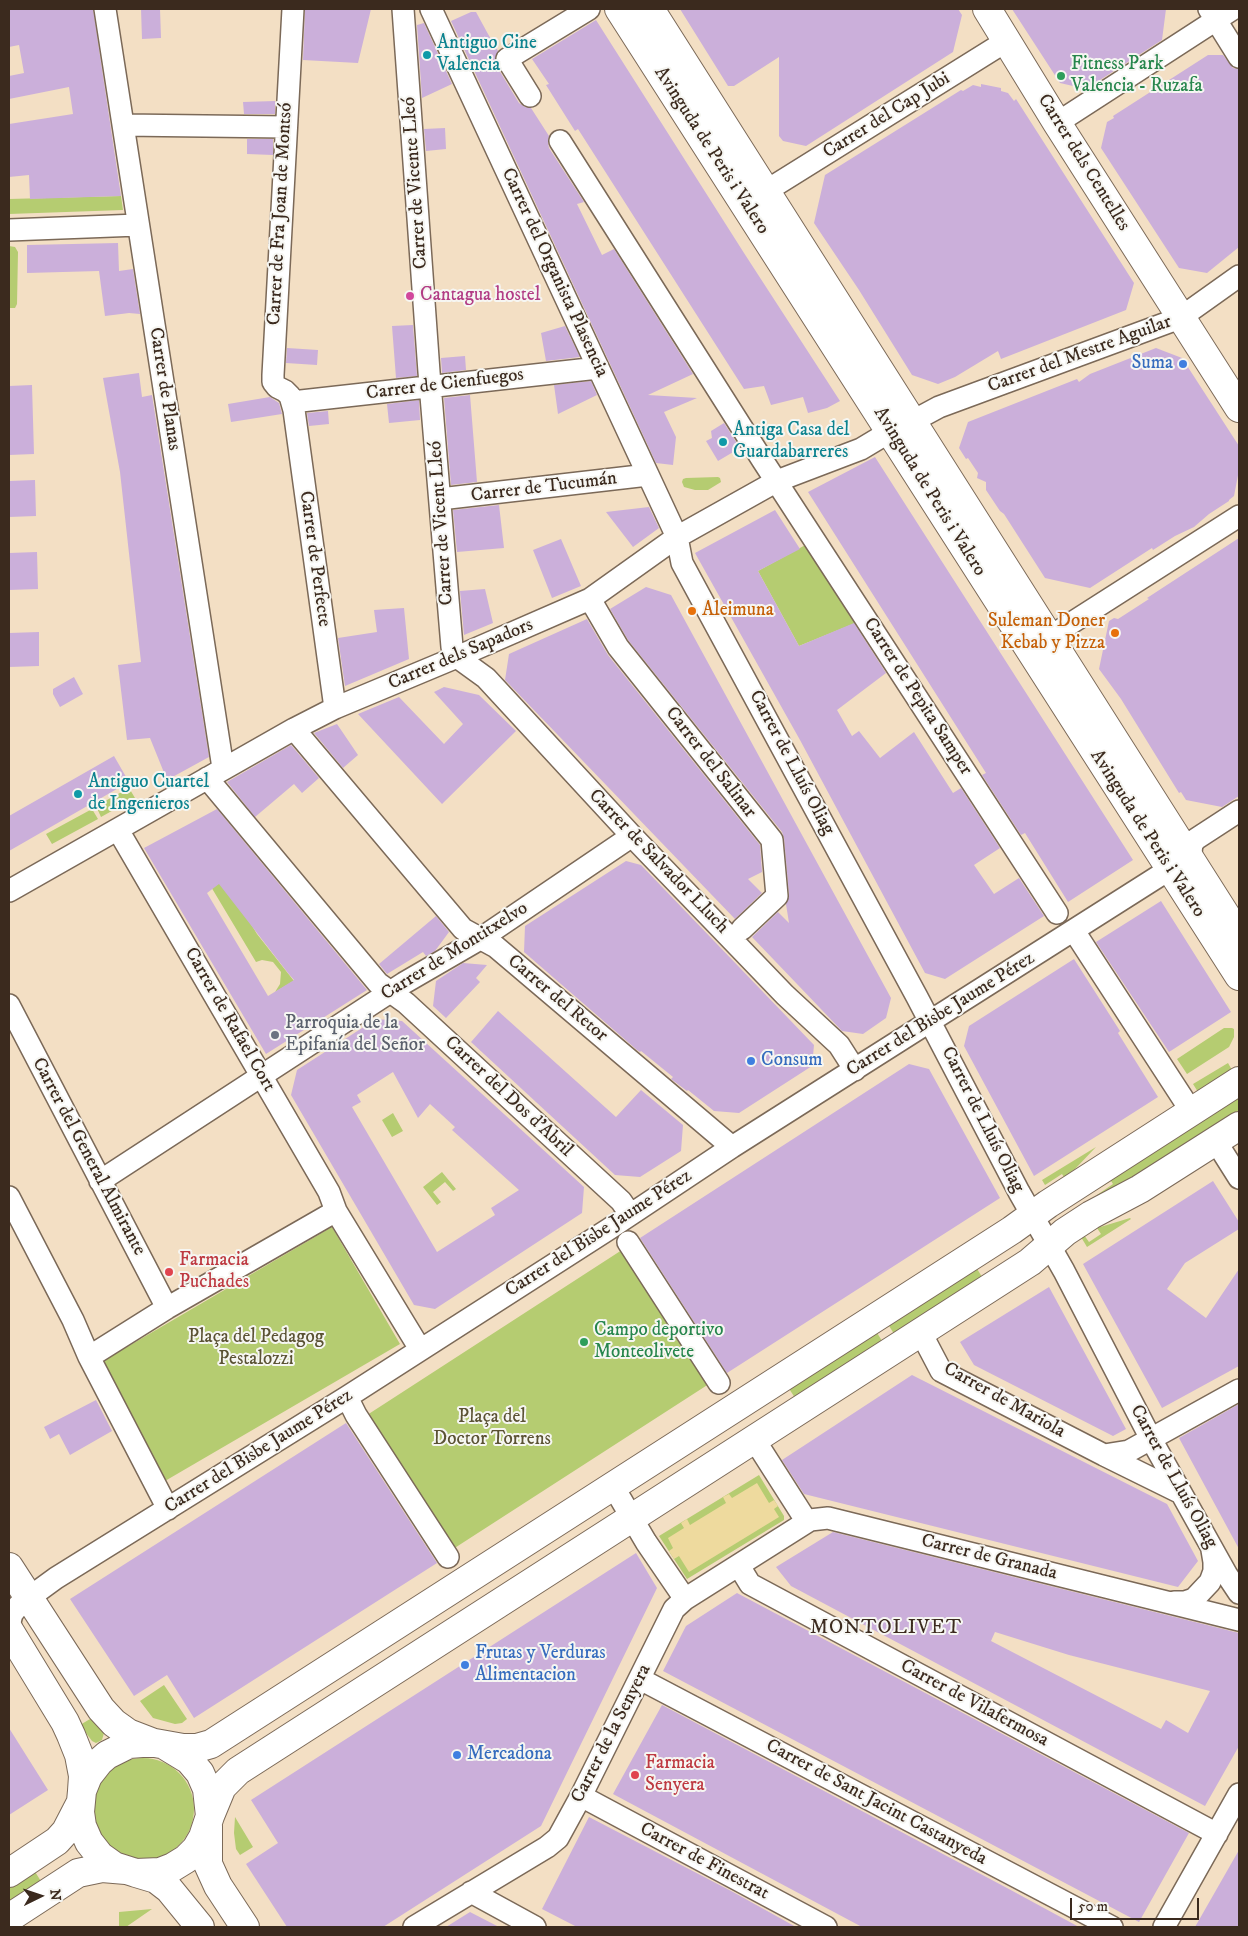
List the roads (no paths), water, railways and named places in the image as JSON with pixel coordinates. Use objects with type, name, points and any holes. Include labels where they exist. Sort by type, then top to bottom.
[{"type":"main road","name":"Avinguda de Peris i Valero","points":[[619,9],[902,426],[1181,866],[1239,976]]},
{"type":"main road","name":"Avinguda de Peris i Valero","points":[[650,9],[766,191],[902,426]]},
{"type":"main road","name":"Carrer dels Centelles","points":[[987,9],[1180,318],[1239,408]]},
{"type":"main road","name":"Avinguda de Peris i Valero","points":[[1181,866],[1239,936]]},
{"type":"main road","points":[[9,1567],[101,1709],[114,1723],[128,1733],[160,1744],[182,1748],[197,1748],[211,1744],[1032,1216],[1239,1080]]},
{"type":"main road","points":[[9,1918],[78,1873],[102,1868],[160,1872],[186,1859],[196,1849],[222,1787],[238,1771],[1030,1262],[1049,1245],[1091,1216],[1140,1189],[1239,1126]]},
{"type":"main road","points":[[10,1633],[65,1722],[79,1755],[83,1776],[81,1798],[82,1826],[89,1842],[100,1856],[114,1866],[156,1879],[169,1890],[200,1927]]},
{"type":"main road","points":[[9,1873],[57,1841],[66,1831],[81,1798],[88,1776],[107,1755],[130,1744],[160,1744],[189,1760],[200,1773],[207,1789],[209,1821],[208,1864],[218,1886],[244,1927]]},
{"type":"street","name":"Carrer de Planas","points":[[105,9],[138,225],[215,773]]},
{"type":"street","name":"Carrer de Fra Joan de Montsó","points":[[293,9],[273,375],[273,382],[290,396],[293,406]]},
{"type":"street","points":[[530,96],[507,59],[589,9]]},
{"type":"street","points":[[403,16],[408,15],[414,10],[428,11],[434,14]]},
{"type":"street","points":[[1057,123],[1219,13],[1239,56]]},
{"type":"street","name":"Carrer del Organista Plasencia","points":[[434,14],[677,537]]},
{"type":"street","name":"Carrer de Vicente Lleó","points":[[403,16],[431,387]]},
{"type":"street","name":"Carrer del Cap Jubi","points":[[766,191],[1008,40]]},
{"type":"street","points":[[123,125],[286,126]]},
{"type":"street","name":"Carrer de Pepita Samper","points":[[560,140],[777,481],[1057,913]]},
{"type":"street","points":[[9,230],[138,225]]},
{"type":"street","name":"Carrer del Mestre Aguilar","points":[[902,426],[939,407],[1180,318],[1239,276]]},
{"type":"street","name":"Carrer de Cienfuegos","points":[[293,406],[431,387],[598,368]]},
{"type":"street","name":"Carrer de Vicent Lleó","points":[[431,387],[450,639],[457,657]]},
{"type":"street","name":"Carrer de Perfecte","points":[[293,406],[335,708]]},
{"type":"street","name":"Carrer dels Sapadors","points":[[9,891],[294,729],[335,708],[590,599],[677,537],[777,481],[861,449],[902,426]]},
{"type":"street","name":"Carrer de Tucumán","points":[[440,499],[648,475]]},
{"type":"street","points":[[1039,643],[1239,516]]},
{"type":"street","name":"Carrer de Lluís Oliag","points":[[677,537],[682,563],[930,1021],[1151,1439],[1226,1576],[1239,1593]]},
{"type":"street","name":"Carrer del Salinar","points":[[590,599],[618,647],[772,840],[777,896],[742,929]]},
{"type":"street","name":"Carrer de Salvador Lluch","points":[[457,657],[486,678],[632,836],[785,995],[839,1045],[855,1070]]},
{"type":"street","name":"Carrer del Retor","points":[[294,729],[464,929],[496,947],[732,1147]]},
{"type":"street","name":"Carrer del Dos d'Abril","points":[[215,773],[378,983],[406,1003],[616,1196],[630,1214]]},
{"type":"street","points":[[1181,866],[1191,852],[1192,844],[1196,839],[1239,811]]},
{"type":"street","name":"Carrer de Rafael Cort","points":[[118,830],[329,1192],[336,1211]]},
{"type":"street","name":"Carrer de Montitxelvo","points":[[100,1180],[391,991],[480,939],[632,836]]},
{"type":"street","name":"Carrer del Bisbe Jaume Pérez","points":[[10,1633],[12,1614],[19,1605],[56,1578],[347,1397],[930,1021],[1181,866]]},
{"type":"street","points":[[1074,931],[1191,1111]]},
{"type":"street","name":"Carrer del General Almirante","points":[[9,1005],[167,1308]]},
{"type":"street","points":[[1215,1140],[1239,1178]]},
{"type":"street","points":[[9,1196],[168,1509]]},
{"type":"street","points":[[90,1356],[167,1308],[336,1211],[420,1349]]},
{"type":"street","points":[[628,1242],[719,1383]]},
{"type":"street","name":"Carrer de Mariola","points":[[920,1331],[941,1371],[1181,1493]]},
{"type":"street","points":[[1104,1455],[1129,1451],[1239,1390]]},
{"type":"street","points":[[347,1397],[356,1415],[448,1557]]},
{"type":"street","points":[[754,1439],[801,1526]]},
{"type":"street","points":[[613,1486],[631,1518],[685,1599]]},
{"type":"street","name":"Carrer de Granada","points":[[801,1526],[820,1518],[828,1518],[1239,1620]]},
{"type":"street","name":"Carrer de la Senyera","points":[[414,1927],[547,1847],[558,1838],[581,1796],[674,1609],[685,1599],[801,1526]]},
{"type":"street","name":"Carrer de Granada","points":[[1171,1602],[1185,1602],[1194,1599],[1210,1582],[1214,1571],[1210,1546]]},
{"type":"street","name":"Carrer de Vilafermosa","points":[[739,1566],[750,1584],[1217,1834]]},
{"type":"street","name":"Carrer de Sant Jacint Castanyeda","points":[[640,1679],[1112,1927]]},
{"type":"street","points":[[1164,1927],[1239,1794]]},
{"type":"street","name":"Carrer de Finestrat","points":[[581,1796],[826,1927]]},
{"type":"street","points":[[472,1892],[535,1927]]},
{"type":"place","name":"Antiguo Cine Valencia","points":[[427,55]]},
{"type":"place","name":"Fitness Park Valencia - Ruzafa","points":[[1061,76]]},
{"type":"place","name":"Cantagua hostel","points":[[410,296]]},
{"type":"place","name":"Suma","points":[[1183,364]]},
{"type":"place","name":"Antiga Casa del Guardabarreres","points":[[723,442]]},
{"type":"place","name":"Aleimuna","points":[[692,611]]},
{"type":"place","name":"Suleman Doner Kebab y Pizza","points":[[1115,633]]},
{"type":"place","name":"Antiguo Cuartel de Ingenieros","points":[[78,794]]},
{"type":"place","name":"Parroquia de la Epifanía del Señor","points":[[275,1035]]},
{"type":"place","name":"Consum","points":[[751,1061]]},
{"type":"place","name":"Farmacia Puchades","points":[[169,1272]]},
{"type":"place","name":"Campo deportivo Monteolivete","points":[[584,1342]]},
{"type":"place","name":"Frutas y Verduras Alimentacion","points":[[465,1665]]},
{"type":"place","name":"Mercadona","points":[[457,1755]]},
{"type":"place","name":"Farmacia Senyera","points":[[635,1775]]},
{"type":"district","name":"MONTOLIVET","points":[[886,1629]]},
{"type":"park label","name":"Plaça del Pedagog Pestalozzi","points":[[256,1349]]},
{"type":"park label","name":"Plaça del Doctor Torrens","points":[[492,1429]]}]
